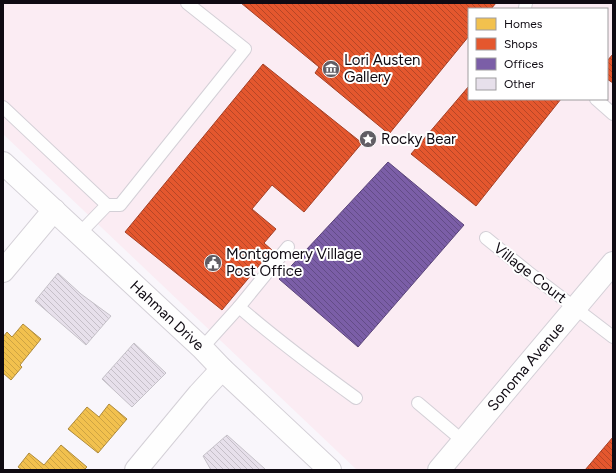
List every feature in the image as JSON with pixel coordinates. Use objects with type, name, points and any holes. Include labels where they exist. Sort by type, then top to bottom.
[{"type":"street","name":"Hahman Drive","points":[[3,162],[330,470]]},
{"type":"street","points":[[3,271],[54,210]]},
{"type":"street","name":"Sonoma Avenue","points":[[439,470],[613,263]]},
{"type":"street","points":[[136,470],[199,394],[222,369]]},
{"type":"lane","points":[[3,108],[108,205],[120,205],[245,49],[187,3]]},
{"type":"lane","points":[[597,100],[613,114]]},
{"type":"lane","points":[[79,234],[108,205]]},
{"type":"lane","name":"Village Court","points":[[486,238],[613,337]]},
{"type":"lane","points":[[202,348],[239,307],[288,247]]},
{"type":"lane","points":[[239,307],[286,346],[356,398]]},
{"type":"lane","points":[[418,403],[463,441]]},
{"type":"shaded area","points":[[3,3],[613,3],[613,470],[357,470],[3,134]]},
{"type":"building: Homes","points":[[23,324],[41,339],[20,365],[22,367],[11,380],[3,373],[3,337],[7,332],[12,337]]},
{"type":"building: Homes","points":[[109,404],[127,419],[98,453],[68,429],[87,407],[99,417]]},
{"type":"building: Homes","points":[[61,445],[87,467],[84,470],[22,470],[18,467],[29,453],[44,465]]},
{"type":"building: Shops","points":[[241,3],[496,3],[492,8],[468,8],[468,37],[389,134],[315,73],[319,67]]},
{"type":"building: Shops","points":[[613,54],[613,83],[608,80],[608,60]]},
{"type":"building: Shops","points":[[263,64],[362,143],[304,212],[272,185],[252,209],[276,229],[264,243],[272,250],[222,310],[125,232]]},
{"type":"building: Shops","points":[[468,87],[468,100],[560,100],[476,206],[411,154]]},
{"type":"building: Shops","points":[[613,437],[613,470],[585,470]]},
{"type":"building: Offices","points":[[388,162],[464,225],[358,347],[279,279]]},
{"type":"building: Other","points":[[58,273],[81,294],[111,316],[86,345],[35,301]]},
{"type":"building: Other","points":[[134,343],[166,373],[132,407],[102,379]]},
{"type":"building: Other","points":[[227,435],[265,469],[211,470],[203,456]]},
{"type":"place","name":"Lori Austen Gallery","points":[[331,69]]},
{"type":"place","name":"Rocky Bear","points":[[368,139]]},
{"type":"place","name":"Montgomery Village Post Office","points":[[213,263]]}]
